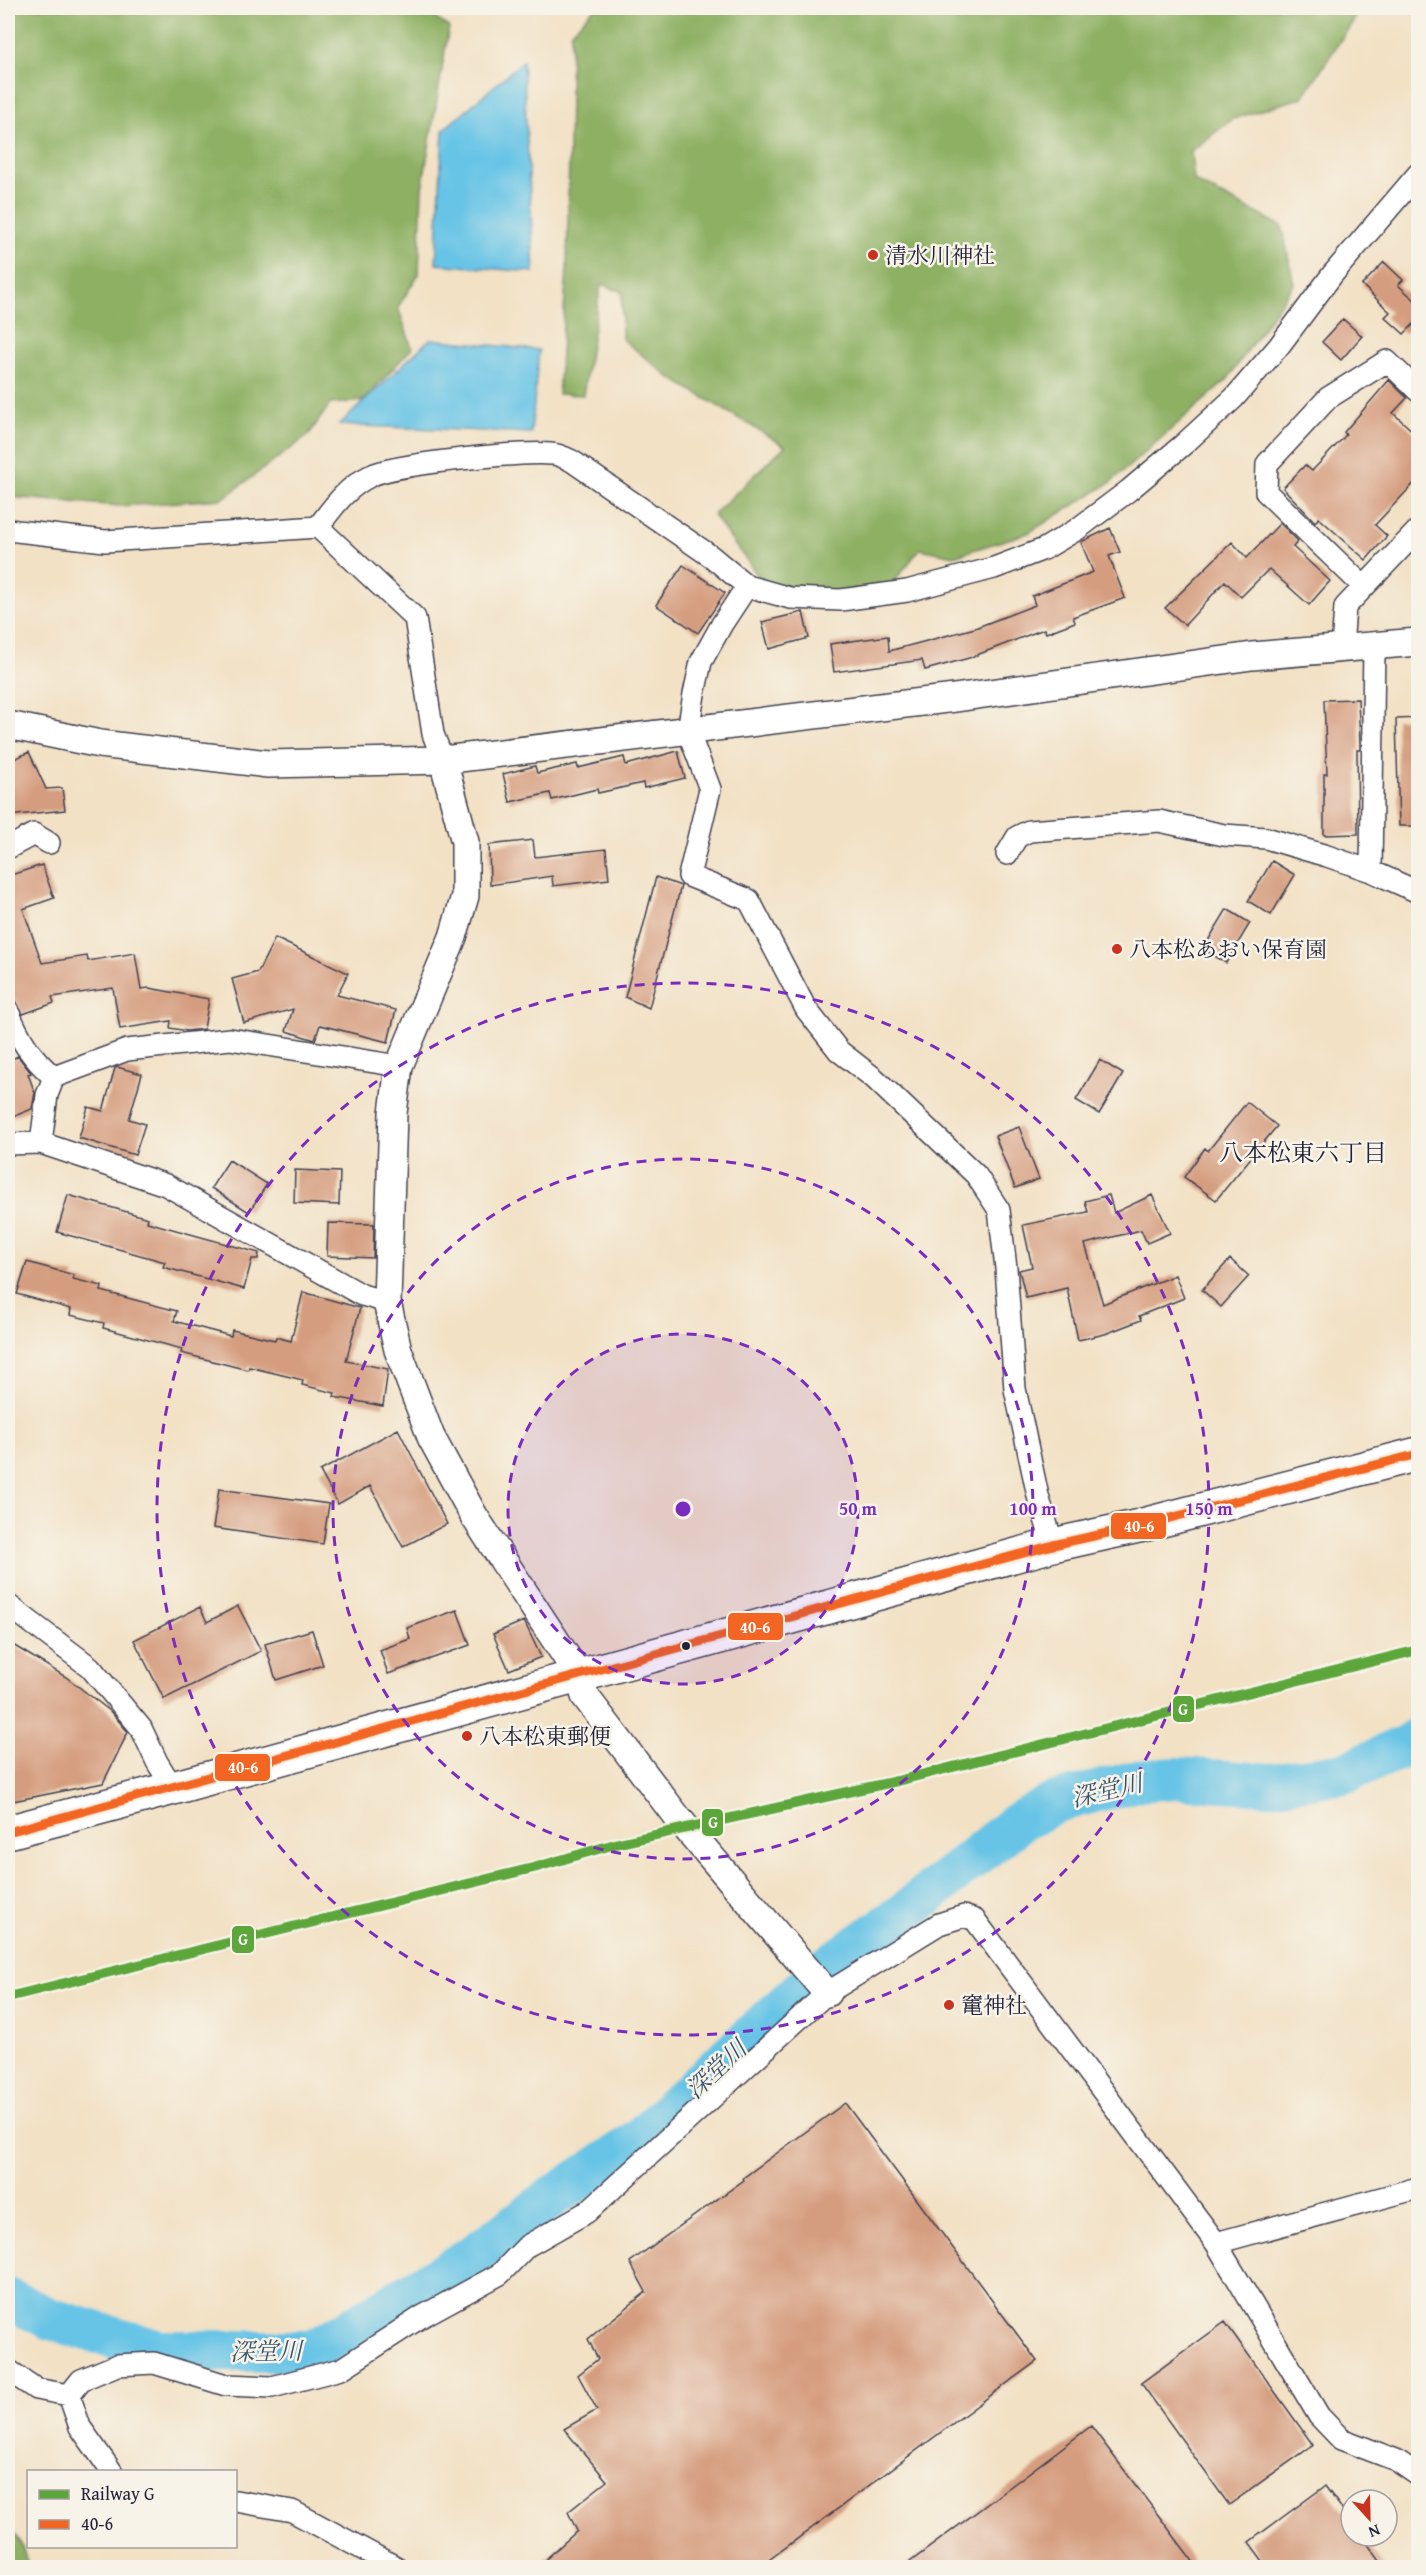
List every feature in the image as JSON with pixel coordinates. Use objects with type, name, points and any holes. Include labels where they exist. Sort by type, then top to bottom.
[{"type":"highway","points":[[8,1832],[1053,1545],[1139,1526],[1419,1454]]},
{"type":"street","points":[[318,527],[345,491],[372,475],[421,465],[533,453],[553,454],[572,461],[712,557],[747,586],[790,598],[831,600],[907,591],[994,568],[1044,549],[1076,530],[1168,458],[1234,398],[1279,346],[1332,275],[1416,181]]},
{"type":"street","points":[[1364,587],[1266,492],[1267,464],[1328,398],[1387,361],[1419,391]]},
{"type":"street","points":[[8,530],[105,541],[318,527],[415,618],[433,734],[443,760],[465,842],[465,896],[453,937],[399,1066],[393,1113],[387,1302],[398,1350],[431,1437],[474,1516],[579,1676],[585,1696],[677,1817],[819,1985]]},
{"type":"street","points":[[1342,648],[1345,607],[1419,530]]},
{"type":"street","points":[[747,586],[722,624],[702,662],[688,731],[711,789],[689,876],[749,900],[806,1009],[839,1051],[874,1077],[976,1175],[999,1210],[1006,1268],[1015,1389],[1038,1496],[1053,1545]]},
{"type":"street","points":[[8,725],[100,744],[268,764],[443,760],[955,698],[1252,656],[1419,642]]},
{"type":"street","points":[[1371,871],[1374,645]]},
{"type":"street","points":[[1006,854],[1017,837],[1029,831],[1160,821],[1224,835],[1266,838],[1371,871],[1419,892]]},
{"type":"street","points":[[8,848],[34,834],[49,843]]},
{"type":"street","points":[[8,1011],[20,1041],[38,1064],[54,1077]]},
{"type":"street","points":[[41,1143],[47,1095],[54,1077],[127,1050],[230,1039],[399,1066]]},
{"type":"street","points":[[8,1144],[41,1143],[166,1185],[362,1295],[387,1302]]},
{"type":"street","points":[[8,1605],[90,1667],[141,1728],[157,1762],[173,1788]]},
{"type":"street","points":[[69,2395],[81,2380],[117,2365],[154,2363],[226,2385],[272,2387],[341,2369],[421,2317],[500,2274],[527,2246],[587,2212],[819,1985],[939,1924],[964,1916],[975,1920],[1216,2242],[1319,2416],[1341,2439],[1396,2460],[1419,2475]]},
{"type":"street","points":[[1216,2242],[1419,2188]]},
{"type":"street","points":[[8,2370],[36,2390],[69,2395]]},
{"type":"street","points":[[69,2395],[80,2427],[111,2470]]},
{"type":"street","points":[[237,2501],[292,2511],[398,2568]]},
{"type":"green space","points":[[8,8],[419,8],[449,27],[422,189],[419,274],[398,307],[412,348],[363,401],[330,404],[308,436],[222,499],[121,506],[8,497]]},
{"type":"green space","points":[[595,8],[1362,8],[1303,97],[1233,119],[1191,151],[1194,181],[1282,226],[1294,284],[1227,380],[1110,483],[1028,533],[954,556],[920,549],[892,584],[838,593],[764,584],[713,515],[785,446],[669,377],[622,339],[622,292],[601,284],[583,395],[558,394],[567,269],[571,32]]},
{"type":"green space","points":[[8,2527],[19,2539],[29,2567],[8,2567]]},
{"type":"water","points":[[523,61],[534,272],[436,264],[443,130]]},
{"type":"water","points":[[430,339],[539,350],[531,433],[339,425]]},
{"type":"building","points":[[1384,262],[1403,280],[1398,285],[1419,304],[1419,319],[1404,334],[1385,317],[1390,312],[1362,285]]},
{"type":"building","points":[[1343,319],[1362,336],[1341,360],[1322,342]]},
{"type":"building","points":[[1389,380],[1407,398],[1393,413],[1419,437],[1419,478],[1375,525],[1387,536],[1366,560],[1319,518],[1315,522],[1283,488],[1305,465],[1312,471],[1346,435],[1344,432]]},
{"type":"building","points":[[1280,523],[1298,541],[1293,547],[1330,581],[1309,605],[1269,569],[1241,597],[1225,581],[1185,625],[1165,608],[1232,542],[1247,558]]},
{"type":"building","points":[[1110,528],[1120,552],[1109,556],[1125,598],[1073,617],[1075,622],[1046,633],[1044,629],[969,658],[925,670],[922,660],[834,672],[830,644],[888,636],[889,651],[975,628],[1035,605],[1032,596],[1093,572],[1081,542]]},
{"type":"building","points":[[683,565],[725,593],[698,633],[656,605]]},
{"type":"building","points":[[803,612],[809,638],[769,649],[762,622]]},
{"type":"building","points":[[1358,699],[1360,750],[1357,750],[1358,834],[1324,835],[1324,774],[1327,774],[1324,700]]},
{"type":"building","points":[[1419,718],[1419,826],[1399,826],[1396,719]]},
{"type":"building","points":[[678,751],[685,778],[644,788],[643,783],[598,793],[597,789],[552,800],[550,793],[510,802],[503,774],[535,766],[537,773],[577,764],[578,768],[624,757],[626,765]]},
{"type":"building","points":[[29,752],[46,789],[62,788],[65,810],[8,816],[8,762]]},
{"type":"building","points":[[533,840],[535,857],[606,849],[609,879],[553,886],[552,876],[490,885],[489,845]]},
{"type":"building","points":[[1272,861],[1295,875],[1271,915],[1248,901]]},
{"type":"building","points":[[42,865],[54,898],[23,909],[42,963],[87,956],[88,961],[135,953],[141,989],[149,988],[209,999],[204,1029],[187,1031],[170,1028],[171,1021],[120,1029],[113,988],[52,997],[54,1003],[23,1014],[16,1001],[8,999],[8,874]]},
{"type":"building","points":[[656,877],[681,886],[649,1008],[625,997]]},
{"type":"building","points":[[1227,909],[1250,923],[1226,963],[1203,949]]},
{"type":"building","points":[[275,938],[348,973],[337,995],[396,1010],[388,1042],[320,1025],[315,1040],[286,1031],[293,1009],[244,1023],[232,979],[258,972]]},
{"type":"building","points":[[18,1056],[31,1073],[28,1074],[35,1093],[32,1109],[12,1117],[8,1106],[8,1061]]},
{"type":"building","points":[[1100,1060],[1123,1074],[1099,1114],[1076,1100]]},
{"type":"building","points":[[117,1067],[142,1074],[129,1119],[145,1124],[135,1155],[79,1138],[88,1107],[103,1111]]},
{"type":"building","points":[[1247,1102],[1277,1126],[1216,1200],[1184,1177],[1205,1148],[1208,1151]]},
{"type":"building","points":[[1019,1127],[1039,1179],[1015,1188],[995,1136]]},
{"type":"building","points":[[229,1160],[267,1184],[249,1212],[211,1188]]},
{"type":"building","points":[[295,1170],[340,1172],[339,1205],[294,1203]]},
{"type":"building","points":[[68,1195],[148,1218],[147,1222],[259,1253],[258,1259],[252,1259],[244,1289],[163,1267],[165,1262],[57,1232]]},
{"type":"building","points":[[1109,1195],[1114,1213],[1152,1195],[1170,1233],[1147,1243],[1141,1230],[1085,1244],[1103,1304],[1175,1275],[1184,1298],[1139,1316],[1141,1320],[1105,1334],[1078,1340],[1067,1288],[1026,1298],[1019,1270],[1032,1267],[1023,1225],[1088,1212],[1085,1201]]},
{"type":"building","points":[[328,1223],[374,1224],[373,1258],[327,1256]]},
{"type":"building","points":[[1230,1259],[1249,1276],[1221,1307],[1202,1290]]},
{"type":"building","points":[[27,1262],[74,1275],[73,1279],[102,1286],[101,1291],[177,1311],[174,1321],[231,1336],[232,1330],[275,1340],[276,1337],[291,1341],[303,1292],[360,1308],[346,1361],[388,1369],[383,1406],[334,1397],[335,1393],[302,1385],[303,1380],[249,1367],[248,1370],[181,1353],[182,1349],[103,1328],[104,1323],[70,1315],[71,1309],[17,1294]]},
{"type":"building","points":[[398,1429],[447,1524],[403,1547],[370,1486],[338,1504],[320,1471]]},
{"type":"building","points":[[219,1489],[329,1504],[323,1544],[213,1528]]},
{"type":"building","points":[[238,1606],[261,1651],[164,1699],[134,1640],[200,1607],[207,1622]]},
{"type":"building","points":[[457,1610],[470,1645],[388,1674],[380,1650],[410,1639],[407,1628]]},
{"type":"building","points":[[524,1621],[541,1657],[509,1670],[493,1634]]},
{"type":"building","points":[[312,1630],[323,1665],[276,1680],[265,1644]]},
{"type":"building","points":[[8,1642],[66,1677],[110,1711],[128,1732],[103,1783],[8,1802]]},
{"type":"building","points":[[845,2103],[1037,2361],[758,2568],[536,2568],[577,2531],[568,2512],[607,2481],[564,2429],[597,2410],[578,2375],[598,2359],[588,2339],[646,2292],[630,2262],[744,2180],[743,2178]]},
{"type":"building","points":[[1225,2322],[1313,2445],[1229,2505],[1141,2383]]},
{"type":"building","points":[[1091,2426],[1198,2568],[902,2568]]},
{"type":"building","points":[[1325,2486],[1339,2505],[1339,2548],[1371,2548],[1385,2568],[1268,2568],[1249,2542]]},
{"type":"waterway","name":"深堂川","points":[[8,2299],[51,2319],[159,2351],[312,2351],[474,2255],[554,2196],[636,2142],[825,1968],[903,1914],[1017,1823],[1056,1802],[1137,1781],[1176,1778],[1271,1784],[1344,1773],[1404,1747],[1418,1738]]},
{"type":"rail line","name":"G","points":[[8,1997],[537,1867],[615,1844],[897,1781],[1418,1650]]},
{"type":"transit line","name":"40-6","points":[[8,1832],[1053,1545],[1139,1526],[1418,1454]]},
{"type":"place","name":"清水川神社","points":[[873,255]]},
{"type":"place","name":"八本松あおい保育園","points":[[1117,949]]},
{"type":"place","name":"八本松東郵便","points":[[467,1736]]},
{"type":"place","name":"竃神社","points":[[949,2005]]},
{"type":"district","name":"八本松東六丁目","points":[[1303,1152]]}]
